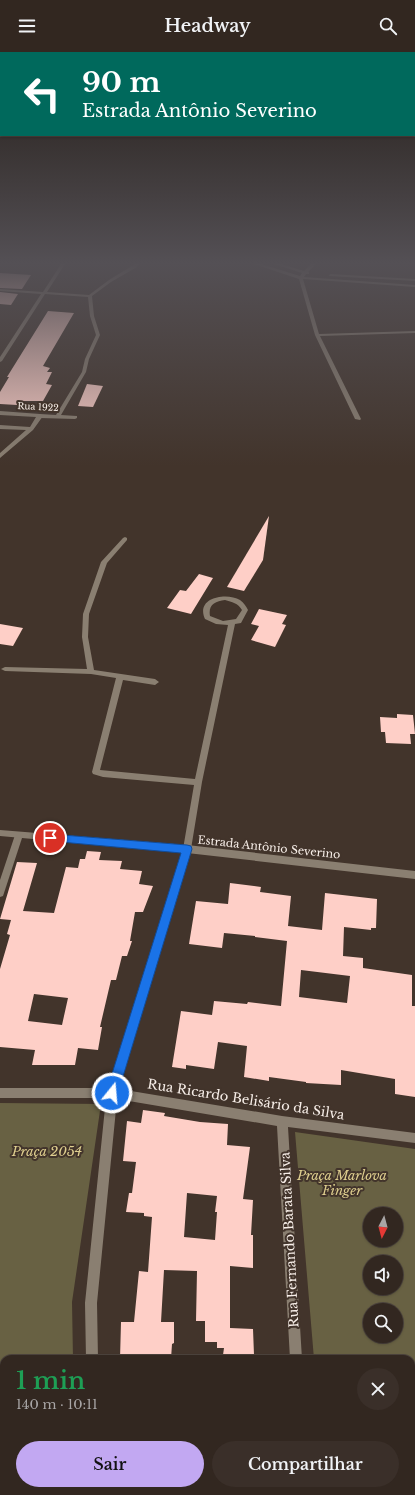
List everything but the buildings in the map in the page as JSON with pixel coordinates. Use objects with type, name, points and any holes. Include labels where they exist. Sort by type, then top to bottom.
[{"type":"street","points":[[0,361],[20,331]]},
{"type":"street","points":[[57,417],[84,372],[87,359],[98,335],[97,331]]},
{"type":"street","points":[[316,331],[358,419]]},
{"type":"street","points":[[317,335],[415,332]]},
{"type":"street","name":"Rua 1922","points":[[0,413],[75,418]]},
{"type":"street","points":[[0,456],[31,429],[40,416]]},
{"type":"street","points":[[0,427],[31,429]]},
{"type":"street","points":[[91,672],[85,637],[86,614],[104,562],[125,539]]},
{"type":"street","points":[[225,598],[235,600],[242,604],[245,610],[243,616],[239,621],[232,623],[215,621],[207,617],[205,612],[206,606],[211,602],[225,598]]},
{"type":"street","points":[[92,1355],[91,1303],[112,1093],[187,849],[198,782],[232,623]]},
{"type":"street","points":[[5,669],[91,672],[155,682]]},
{"type":"street","points":[[120,677],[96,772],[198,782]]},
{"type":"street","name":"Estrada Antônio Severino","points":[[0,833],[187,849],[415,875]]},
{"type":"street","points":[[0,893],[19,835]]},
{"type":"street","name":"Rua Ricardo Belisário da Silva","points":[[0,1093],[112,1093],[282,1121],[415,1138]]},
{"type":"street","name":"Rua Fernando Barata Silva","points":[[282,1121],[296,1355]]},
{"type":"green space","name":"Praça 2054","points":[[0,1103],[101,1104],[72,1302],[73,1355],[0,1355]]},
{"type":"green space","name":"Praça Marlova Finger","points":[[295,1132],[415,1149],[415,1355],[314,1355]]},
{"type":"route","points":[[50,838],[187,849],[112,1093]]}]
